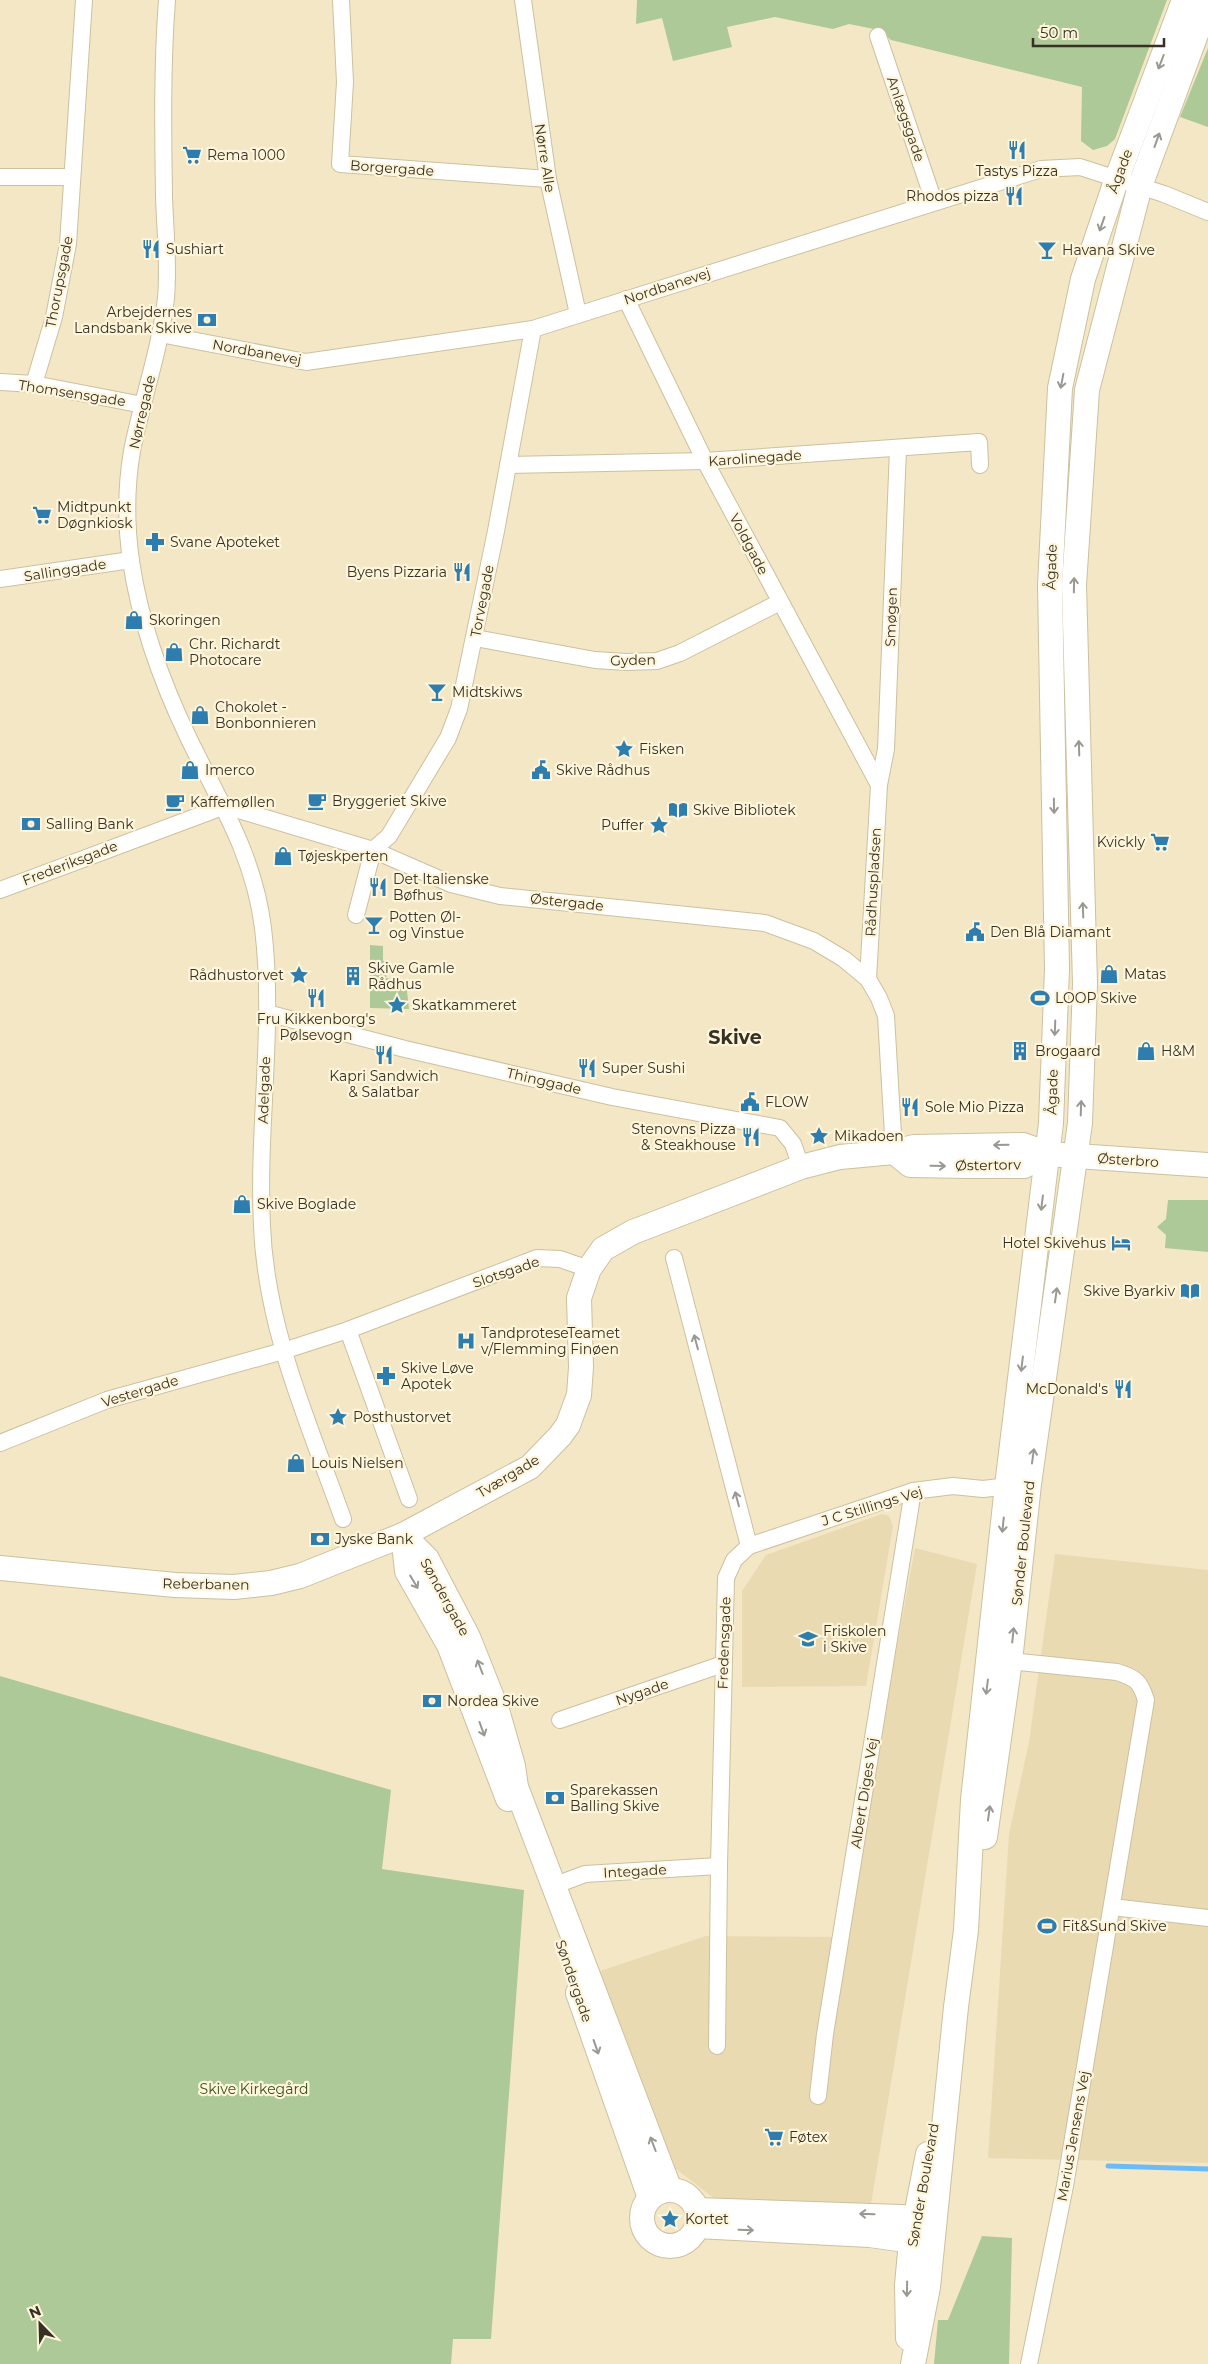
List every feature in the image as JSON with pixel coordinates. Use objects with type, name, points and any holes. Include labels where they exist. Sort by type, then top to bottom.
[{"type":"street","name":"Thorupsgade","points":[[34,384],[54,317],[68,244],[84,0]]},
{"type":"street","name":"Nørregade","points":[[168,0],[163,76],[166,298],[160,334],[132,452],[128,487],[131,560],[142,614],[156,662],[189,740],[225,806]]},
{"type":"street","name":"Borgergade","points":[[341,0],[345,82],[340,164],[548,179]]},
{"type":"street","name":"Nørre Alle","points":[[523,0],[548,179],[578,314]]},
{"type":"street","name":"Ågade","points":[[1048,1154],[1057,969],[1050,585],[1060,388],[1083,279],[1117,178],[1184,0]]},
{"type":"street","name":"Ågade","points":[[1076,1156],[1080,1123],[1085,984],[1074,585],[1086,399],[1113,285],[1140,186],[1208,2]]},
{"type":"street","name":"Anlægsgade","points":[[878,36],[934,202]]},
{"type":"street","name":"Nordbanevej","points":[[160,334],[306,362],[533,328],[1041,169],[1080,168],[1164,194],[1208,212]]},
{"type":"street","points":[[0,177],[72,177]]},
{"type":"street","name":"Voldgade","points":[[626,299],[705,461],[879,785]]},
{"type":"street","name":"Torvegade","points":[[373,850],[389,836],[448,738],[459,709],[475,638],[533,328]]},
{"type":"street","name":"Thomsensgade","points":[[0,382],[34,384],[143,405]]},
{"type":"street","name":"Karolinegade","points":[[508,465],[705,461],[979,442],[980,465]]},
{"type":"street","name":"Smøgen","points":[[879,785],[886,750],[898,449]]},
{"type":"street","name":"Sallinggade","points":[[0,579],[131,560]]},
{"type":"street","name":"Gyden","points":[[475,638],[595,660],[657,661],[680,653],[780,602]]},
{"type":"street","name":"Rådhuspladsen","points":[[868,979],[879,785]]},
{"type":"street","name":"Østergade","points":[[225,806],[373,850],[452,884],[500,896],[765,923],[814,941],[844,959],[868,979],[879,998],[886,1016],[894,1152]]},
{"type":"street","name":"Frederiksgade","points":[[0,890],[225,806]]},
{"type":"street","name":"Adelgade","points":[[225,806],[254,882],[263,928],[267,1013],[262,1226],[270,1302],[283,1351],[344,1519]]},
{"type":"street","points":[[356,914],[373,850]]},
{"type":"street","name":"Thinggade","points":[[267,1013],[405,1050],[602,1095],[780,1128],[793,1144],[801,1167]]},
{"type":"street","points":[[589,1269],[603,1249],[621,1238],[801,1167],[855,1155],[894,1152]]},
{"type":"street","name":"Østertorv","points":[[894,1152],[910,1165],[959,1166],[1024,1166],[1048,1154]]},
{"type":"street","name":"Østerbro","points":[[1048,1154],[1208,1165]]},
{"type":"street","name":"Sønder Boulevard","points":[[909,2364],[907,2285],[922,2242],[966,1930],[974,1800],[1000,1660],[1048,1154]]},
{"type":"street","name":"Sønder Boulevard","points":[[1018,1485],[1076,1156]]},
{"type":"street","name":"Slotsgade","points":[[283,1351],[348,1330],[537,1258],[560,1259],[589,1269]]},
{"type":"street","points":[[674,1258],[749,1546]]},
{"type":"street","name":"Tværgade","points":[[403,1535],[530,1467],[568,1425],[579,1395],[581,1367],[579,1298],[589,1269]]},
{"type":"street","points":[[348,1330],[408,1499]]},
{"type":"street","name":"Vestergade","points":[[0,1443],[107,1400],[283,1351]]},
{"type":"street","name":"J C Stillings Vej","points":[[749,1546],[913,1491],[953,1486],[983,1489],[1018,1485]]},
{"type":"street","name":"Albert Diges Vej","points":[[818,2096],[825,2034],[913,1491]]},
{"type":"street","name":"Reberbanen","points":[[0,1568],[175,1585],[234,1587],[271,1583],[300,1576],[403,1535]]},
{"type":"street","name":"Søndergade","points":[[403,1535],[427,1559],[468,1637],[496,1710],[513,1766],[516,1786],[553,1886],[660,2194]]},
{"type":"street","name":"Søndergade","points":[[403,1535],[407,1571],[432,1613],[463,1679],[544,1892],[605,2074],[660,2194]]},
{"type":"street","name":"Fredensgade","points":[[717,2046],[726,1578],[734,1560],[749,1546]]},
{"type":"street","name":"Marius Jensens Vej","points":[[1000,1660],[1117,1672],[1133,1677],[1142,1687],[1146,1700],[1065,2186],[1029,2364]]},
{"type":"street","name":"Nygade","points":[[560,1720],[723,1664]]},
{"type":"street","name":"Integade","points":[[553,1886],[585,1874],[719,1866]]},
{"type":"street","points":[[1112,1907],[1208,1918]]},
{"type":"street","points":[[660,2194],[687,2195],[697,2218],[692,2237],[682,2244],[667,2247],[650,2239],[642,2223],[645,2205],[660,2194]]},
{"type":"street","points":[[697,2218],[925,2217]]},
{"type":"street","points":[[697,2218],[870,2234],[922,2242]]},
{"type":"street","name":"Sønder Boulevard","points":[[913,2364],[928,2287],[922,2242]]},
{"type":"shaded area","name":"Friskolen i Skive","points":[[882,1514],[889,1516],[893,1526],[866,1686],[742,1687],[742,1591],[766,1555]]},
{"type":"shaded area","points":[[915,1548],[977,1564],[871,2204],[715,2199],[676,2169],[600,1971],[706,1936],[844,1937]]},
{"type":"shaded area","points":[[1055,1554],[1208,1570],[1208,2163],[988,2158],[1009,1834],[1029,1742]]},
{"type":"green space","points":[[637,0],[1167,0],[1115,139],[1107,146],[1093,150],[1081,141],[1082,87],[891,40],[879,30],[849,24],[833,29],[775,17],[727,27],[732,47],[673,61],[662,18],[636,24]]},
{"type":"green space","points":[[1208,48],[1208,127],[1180,117]]},
{"type":"green space","points":[[370,945],[383,946],[383,961],[389,962],[386,978],[406,982],[409,1009],[370,1008]]},
{"type":"green space","points":[[1168,1200],[1208,1200],[1208,1252],[1165,1248],[1166,1235],[1157,1227],[1166,1219]]},
{"type":"green space","name":"Skive Kirkegård","points":[[0,1676],[391,1790],[382,1869],[524,1890],[491,2339],[453,2339],[451,2364],[0,2364]]},
{"type":"green space","points":[[982,2236],[1012,2238],[1009,2364],[934,2364],[938,2320],[948,2320]]},
{"type":"waterway","points":[[1108,2166],[1208,2169]]},
{"type":"place","name":"Tastys Pizza","points":[[1017,150]]},
{"type":"place","name":"Rema 1000","points":[[192,155]]},
{"type":"place","name":"Rhodos pizza","points":[[1014,196]]},
{"type":"place","name":"Sushiart","points":[[151,249]]},
{"type":"place","name":"Havana Skive","points":[[1047,250]]},
{"type":"place","name":"Arbejdernes Landsbank Skive","points":[[207,320]]},
{"type":"place","name":"Midtpunkt Døgnkiosk","points":[[42,515]]},
{"type":"place","name":"Svane Apoteket","points":[[155,542]]},
{"type":"place","name":"Byens Pizzaria","points":[[462,572]]},
{"type":"place","name":"Skoringen","points":[[134,620]]},
{"type":"place","name":"Chr. Richardt Photocare","points":[[174,652]]},
{"type":"place","name":"Midtskiws","points":[[437,692]]},
{"type":"place","name":"Chokolet - Bonbonnieren","points":[[200,715]]},
{"type":"place","name":"Fisken","points":[[624,749]]},
{"type":"place","name":"Imerco","points":[[190,770]]},
{"type":"place","name":"Skive Rådhus","points":[[541,770]]},
{"type":"place","name":"Bryggeriet Skive","points":[[317,801]]},
{"type":"place","name":"Kaffemøllen","points":[[175,802]]},
{"type":"place","name":"Skive Bibliotek","points":[[678,810]]},
{"type":"place","name":"Salling Bank","points":[[31,824]]},
{"type":"place","name":"Puffer","points":[[659,825]]},
{"type":"place","name":"Kvickly","points":[[1160,842]]},
{"type":"place","name":"Tøjeskperten","points":[[283,856]]},
{"type":"place","name":"Det Italienske Bøfhus","points":[[378,887]]},
{"type":"place","name":"Potten Øl- og Vinstue","points":[[374,925]]},
{"type":"place","name":"Den Blå Diamant","points":[[975,932]]},
{"type":"place","name":"Matas","points":[[1109,974]]},
{"type":"place","name":"Rådhustorvet","points":[[299,975]]},
{"type":"place","name":"Skive Gamle Rådhus","points":[[353,976]]},
{"type":"place","name":"Fru Kikkenborg's Pølsevogn","points":[[316,998]]},
{"type":"place","name":"LOOP Skive","points":[[1040,998]]},
{"type":"place","name":"Skatkammeret","points":[[397,1005]]},
{"type":"place","name":"Brogaard","points":[[1020,1051]]},
{"type":"place","name":"H&M","points":[[1146,1051]]},
{"type":"place","name":"Kapri Sandwich & Salatbar","points":[[384,1055]]},
{"type":"place","name":"Super Sushi","points":[[587,1068]]},
{"type":"place","name":"FLOW","points":[[750,1102]]},
{"type":"place","name":"Sole Mio Pizza","points":[[910,1107]]},
{"type":"place","name":"Mikadoen","points":[[819,1136]]},
{"type":"place","name":"Stenovns Pizza & Steakhouse","points":[[751,1137]]},
{"type":"place","name":"Skive Boglade","points":[[242,1204]]},
{"type":"place","name":"Hotel Skivehus","points":[[1121,1243]]},
{"type":"place","name":"Skive Byarkiv","points":[[1190,1291]]},
{"type":"place","name":"TandproteseTeamet v/Flemming Finøen","points":[[466,1341]]},
{"type":"place","name":"Skive Løve Apotek","points":[[386,1376]]},
{"type":"place","name":"McDonald's","points":[[1123,1389]]},
{"type":"place","name":"Posthustorvet","points":[[338,1417]]},
{"type":"place","name":"Louis Nielsen","points":[[296,1463]]},
{"type":"place","name":"Jyske Bank","points":[[320,1539]]},
{"type":"place","name":"Friskolen i Skive","points":[[808,1639]]},
{"type":"place","name":"Nordea Skive","points":[[432,1701]]},
{"type":"place","name":"Sparekassen Balling Skive","points":[[555,1798]]},
{"type":"place","name":"Fit&Sund Skive","points":[[1047,1926]]},
{"type":"place","name":"Føtex","points":[[774,2137]]},
{"type":"place","name":"Kortet","points":[[670,2219]]},
{"type":"district","name":"Skive","points":[[735,1037]]}]
